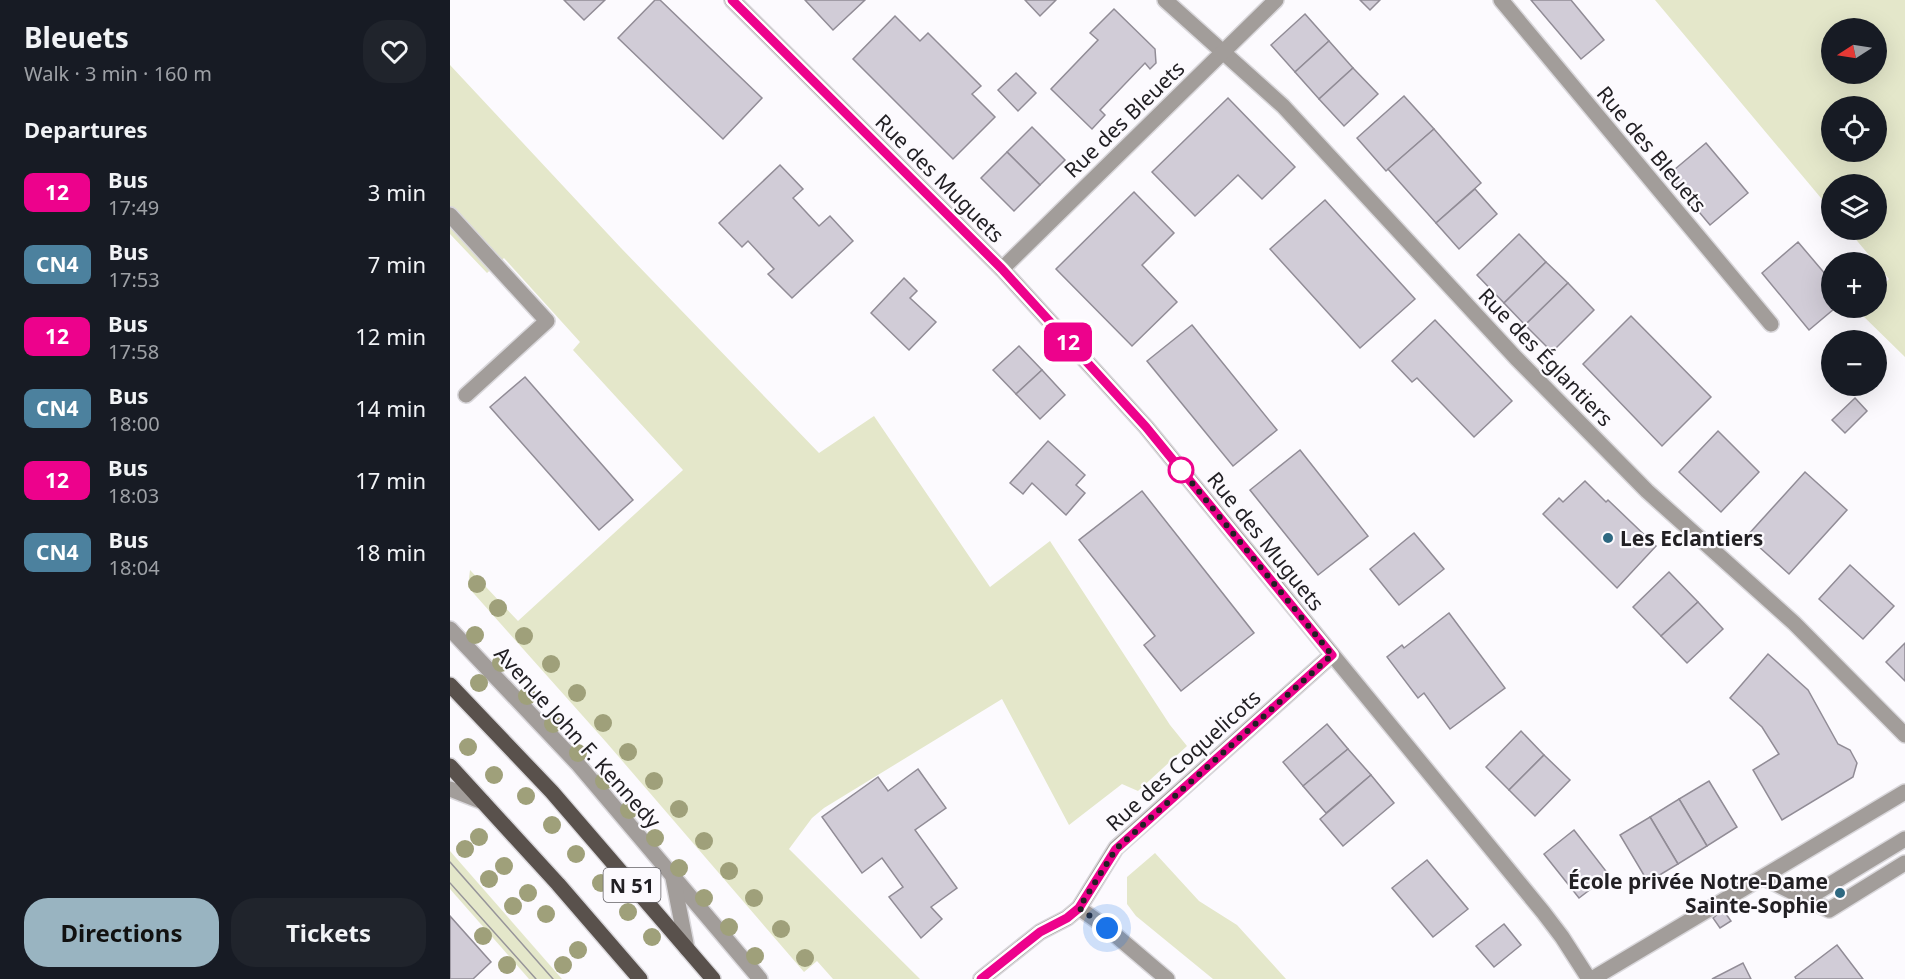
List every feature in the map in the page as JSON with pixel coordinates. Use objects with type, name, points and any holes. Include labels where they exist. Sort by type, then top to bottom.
[{"type":"main road","name":"N 51","points":[[450,685],[552,792],[713,979]]},
{"type":"main road","name":"N 51","points":[[450,766],[558,884],[640,979]]},
{"type":"street","name":"Rue des Muguets","points":[[732,0],[1002,269],[1146,427],[1543,912],[1591,979]]},
{"type":"street","name":"Rue des Églantiers","points":[[1165,0],[1283,106],[1516,358],[1647,491],[1794,623],[1905,735]]},
{"type":"street","name":"Rue des Bleuets","points":[[1002,269],[1276,0]]},
{"type":"street","name":"Rue des Bleuets","points":[[1501,0],[1770,324]]},
{"type":"street","points":[[450,215],[547,321],[466,395]]},
{"type":"street","name":"Avenue John F. Kennedy","points":[[450,629],[577,763],[760,979]]},
{"type":"street","name":"Rue des Coquelicots","points":[[981,979],[1040,932],[1067,918],[1079,908],[1116,849],[1332,655]]},
{"type":"street","points":[[450,789],[483,802]]},
{"type":"street","points":[[1591,979],[1905,792]]},
{"type":"street","points":[[1806,899],[1905,839]]},
{"type":"street","points":[[1764,878],[1829,910],[1905,863]]},
{"type":"street","name":"Avenue John F. Kennedy","points":[[673,875],[687,949]]},
{"type":"street","points":[[1079,908],[1107,928],[1167,979]]},
{"type":"green space","points":[[1655,0],[1905,0],[1905,357],[1887,339],[1887,330],[1877,330],[1865,318],[1887,318],[1887,281],[1889,279],[1887,277],[1887,252],[1866,252],[1856,240],[1887,240],[1887,174],[1821,174],[1821,198]]},
{"type":"green space","points":[[450,65],[621,248],[819,453],[874,416],[990,587],[1050,541],[1170,725],[1187,746],[1138,791],[1122,784],[1069,825],[1002,699],[824,808],[812,818],[789,849],[920,979],[833,979],[817,961],[804,972],[606,742],[468,587],[470,570],[518,621],[683,470],[573,350],[580,342],[504,258],[487,273],[450,234]]},
{"type":"green space","points":[[450,851],[562,979],[529,979],[450,889]]},
{"type":"green space","points":[[1155,853],[1199,901],[1237,925],[1286,979],[1213,979],[1136,916],[1127,904],[1127,877]]},
{"type":"building","points":[[564,0],[605,0],[584,20]]},
{"type":"building","points":[[655,0],[660,0],[762,98],[723,139],[618,38]]},
{"type":"building","points":[[805,0],[865,0],[833,30]]},
{"type":"building","points":[[1025,0],[1056,0],[1040,16]]},
{"type":"building","points":[[1360,0],[1380,0],[1370,10]]},
{"type":"building","points":[[1531,0],[1571,0],[1604,40],[1581,59]]},
{"type":"building","points":[[1114,9],[1155,49],[1156,63],[1150,69],[1145,63],[1100,110],[1105,115],[1092,129],[1051,89],[1098,40],[1090,33]]},
{"type":"building","points":[[1305,14],[1329,41],[1295,72],[1271,45]]},
{"type":"building","points":[[895,16],[920,41],[928,33],[981,86],[972,94],[995,117],[953,159],[853,59]]},
{"type":"building","points":[[1329,41],[1353,68],[1319,99],[1295,72]]},
{"type":"building","points":[[1353,68],[1378,94],[1344,126],[1319,99]]},
{"type":"building","points":[[1016,73],[1036,93],[1018,111],[998,90]]},
{"type":"building","points":[[1404,96],[1434,129],[1386,171],[1357,138]]},
{"type":"building","points":[[1228,98],[1295,167],[1262,199],[1238,175],[1195,216],[1152,172]]},
{"type":"building","points":[[1032,127],[1065,160],[1040,185],[1007,152]]},
{"type":"building","points":[[1434,129],[1481,183],[1436,223],[1388,169]]},
{"type":"building","points":[[1706,143],[1748,193],[1710,225],[1668,175]]},
{"type":"building","points":[[1007,152],[1040,185],[1014,211],[981,178]]},
{"type":"building","points":[[780,165],[803,189],[793,198],[819,226],[830,216],[853,241],[792,298],[768,274],[774,269],[748,241],[742,247],[719,223]]},
{"type":"building","points":[[1475,189],[1497,214],[1459,249],[1436,223]]},
{"type":"building","points":[[1134,192],[1174,233],[1142,265],[1177,302],[1132,346],[1056,269]]},
{"type":"building","points":[[1325,200],[1415,299],[1360,348],[1270,249]]},
{"type":"building","points":[[1519,234],[1546,262],[1504,303],[1477,275]]},
{"type":"building","points":[[1798,242],[1821,269],[1821,318],[1823,318],[1809,330],[1762,273]]},
{"type":"building","points":[[1546,262],[1568,283],[1525,325],[1504,303]]},
{"type":"building","points":[[904,278],[917,291],[910,298],[936,322],[909,350],[871,313]]},
{"type":"building","points":[[1568,283],[1594,310],[1552,352],[1525,325]]},
{"type":"building","points":[[1631,316],[1711,397],[1662,446],[1583,364]]},
{"type":"building","points":[[1435,320],[1512,401],[1474,437],[1417,378],[1412,382],[1392,361]]},
{"type":"building","points":[[1192,325],[1277,430],[1233,466],[1147,361]]},
{"type":"building","points":[[1019,346],[1042,370],[1016,394],[993,370]]},
{"type":"building","points":[[1042,370],[1065,395],[1040,419],[1016,394]]},
{"type":"building","points":[[525,377],[633,500],[599,530],[490,407]]},
{"type":"building","points":[[1855,398],[1867,411],[1845,433],[1832,420]]},
{"type":"building","points":[[1718,431],[1759,472],[1721,512],[1679,472]]},
{"type":"building","points":[[1048,441],[1085,475],[1076,485],[1085,493],[1066,515],[1032,483],[1023,494],[1010,483]]},
{"type":"building","points":[[1300,450],[1368,536],[1318,575],[1250,490]]},
{"type":"building","points":[[1805,472],[1847,510],[1789,574],[1747,536]]},
{"type":"building","name":"Les Eclantiers","points":[[1585,481],[1656,546],[1617,588],[1543,514],[1559,498],[1563,502]]},
{"type":"building","points":[[1142,491],[1254,633],[1181,691],[1144,645],[1155,636],[1079,540]]},
{"type":"building","points":[[1414,533],[1444,569],[1399,605],[1370,569]]},
{"type":"building","points":[[1850,565],[1894,606],[1863,639],[1819,599]]},
{"type":"building","points":[[1669,572],[1698,602],[1661,636],[1633,607]]},
{"type":"building","points":[[1698,602],[1723,629],[1687,663],[1661,636]]},
{"type":"building","points":[[1449,613],[1505,688],[1450,729],[1424,693],[1418,698],[1387,657],[1402,645],[1404,648]]},
{"type":"building","points":[[1905,643],[1905,681],[1886,662]]},
{"type":"building","points":[[1768,654],[1808,690],[1838,744],[1850,750],[1857,763],[1853,777],[1782,820],[1753,770],[1779,754],[1762,727],[1730,698]]},
{"type":"building","points":[[1327,724],[1348,749],[1303,786],[1283,762]]},
{"type":"building","points":[[1521,731],[1544,755],[1509,790],[1486,767]]},
{"type":"building","points":[[1348,749],[1371,775],[1326,813],[1303,786]]},
{"type":"building","points":[[1544,755],[1570,780],[1535,816],[1509,790]]},
{"type":"building","points":[[918,769],[946,808],[915,830],[957,888],[931,907],[942,919],[921,938],[889,897],[903,887],[882,858],[862,873],[822,817],[878,777],[888,791]]},
{"type":"building","points":[[1371,775],[1394,803],[1343,846],[1320,819]]},
{"type":"building","points":[[1709,781],[1737,827],[1707,846],[1679,799]]},
{"type":"building","points":[[1679,799],[1707,846],[1678,864],[1650,817]]},
{"type":"building","points":[[1650,817],[1678,864],[1648,882],[1620,835]]},
{"type":"building","points":[[1574,830],[1609,875],[1579,898],[1544,854]]},
{"type":"building","points":[[1427,860],[1468,909],[1433,937],[1392,888]]},
{"type":"building","points":[[1723,910],[1731,921],[1720,928],[1713,918]]},
{"type":"building","points":[[450,916],[491,962],[473,979],[450,979]]},
{"type":"building","points":[[1504,924],[1521,945],[1494,967],[1476,946]]},
{"type":"building","points":[[1837,945],[1863,979],[1796,979],[1795,977]]},
{"type":"building","points":[[1743,963],[1751,979],[1712,979]]},
{"type":"tram line","points":[[450,862],[553,979]]},
{"type":"tram line","points":[[450,883],[536,979]]},
{"type":"bus line","name":"12","points":[[732,0],[1002,269],[1146,427],[1332,655],[1116,849],[1079,908],[1067,918],[1040,932],[981,979]]},
{"type":"place","name":"Les Eclantiers","points":[[1608,538]]},
{"type":"place","name":"École privée Notre-Dame Sainte-Sophie","points":[[1840,893]]},
{"type":"route","points":[[1107,928],[1079,908],[1116,849],[1332,655],[1175,462],[1181,470]]}]
